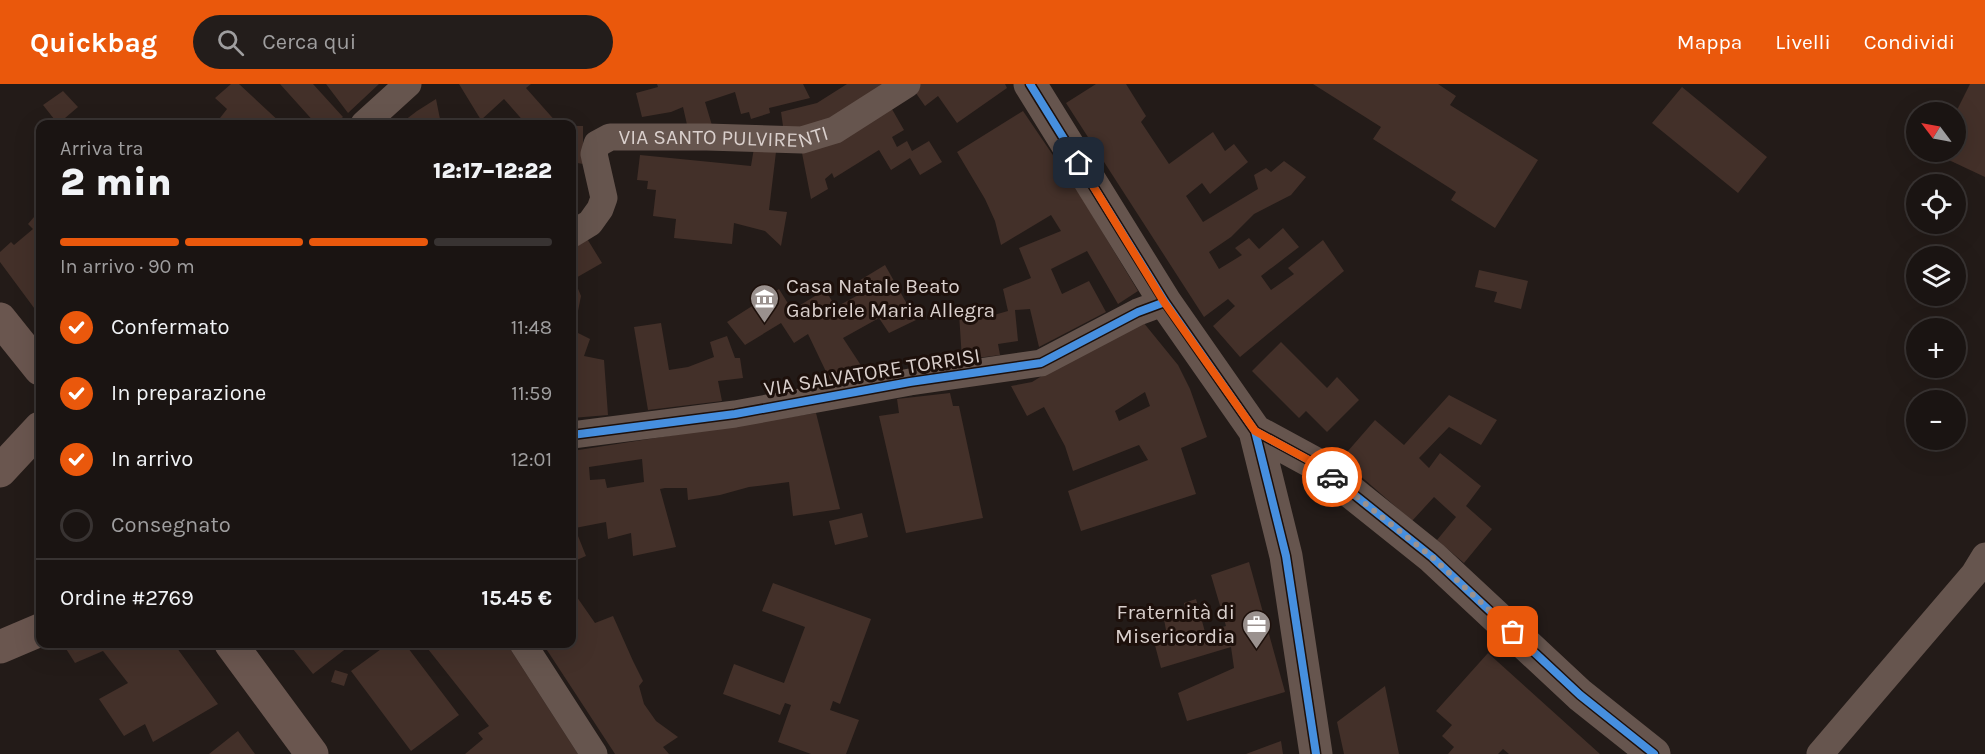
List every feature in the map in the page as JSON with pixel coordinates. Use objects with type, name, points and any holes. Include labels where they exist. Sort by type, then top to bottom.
[{"type":"main road","points":[[0,319],[36,364]]},
{"type":"main road","points":[[1,470],[36,432]]},
{"type":"main road","points":[[1,470],[36,462]]},
{"type":"main road","points":[[0,647],[36,632]]},
{"type":"main road","points":[[233,651],[312,754]]},
{"type":"street","points":[[368,120],[408,84]]},
{"type":"street","name":"VIA SANTO PULVIRENTI","points":[[576,232],[590,223],[600,209],[604,198],[594,154],[597,144],[610,137],[802,140],[835,130],[907,84]]},
{"type":"street","points":[[1030,84],[1164,302],[1255,431],[1287,556],[1316,754]]},
{"type":"street","name":"VIA SALVATORE TORRISI","points":[[576,434],[735,414],[910,382],[1041,363],[1138,312],[1164,302]]},
{"type":"street","points":[[1255,431],[1316,464],[1432,557],[1580,695],[1654,754]]},
{"type":"street","points":[[1821,754],[1974,574],[1985,556]]},
{"type":"street","points":[[526,648],[594,754]]},
{"type":"building","points":[[231,84],[239,84],[278,120],[223,120],[220,118],[227,109],[215,98]]},
{"type":"building","points":[[280,84],[313,84],[343,117],[340,120],[312,120]]},
{"type":"building","points":[[326,84],[379,84],[348,113]]},
{"type":"building","points":[[459,84],[531,84],[526,88],[554,120],[522,120],[504,99],[481,120]]},
{"type":"building","points":[[657,84],[803,84],[810,98],[769,108],[770,113],[751,119],[749,112],[741,114],[735,92],[705,102],[714,132],[688,129],[683,107],[671,112],[642,117],[636,93],[658,87]]},
{"type":"building","points":[[847,84],[895,84],[823,123],[784,133],[781,112],[817,103]]},
{"type":"building","points":[[918,84],[1005,84],[1007,88],[957,123],[938,96],[925,106],[913,89]]},
{"type":"building","points":[[1096,84],[1126,84],[1146,116],[1141,122],[1169,164],[1213,132],[1225,151],[1234,144],[1248,162],[1210,194],[1202,183],[1186,196],[1203,222],[1258,189],[1254,175],[1266,168],[1271,172],[1284,161],[1306,177],[1291,195],[1254,214],[1231,237],[1209,252],[1219,269],[1242,255],[1235,248],[1249,238],[1259,249],[1283,228],[1299,247],[1261,276],[1271,290],[1294,274],[1288,268],[1323,240],[1344,271],[1240,357],[1213,326],[1235,306],[1228,299],[1204,317],[1066,103]]},
{"type":"building","points":[[1313,84],[1438,84],[1456,96],[1450,105],[1538,160],[1495,228],[1451,200],[1456,192],[1373,139],[1381,127]]},
{"type":"building","points":[[1970,84],[1985,84],[1985,177],[1953,162],[1966,162],[1966,102],[1961,102]]},
{"type":"building","points":[[1682,87],[1767,157],[1738,193],[1652,123]]},
{"type":"building","points":[[63,91],[78,107],[63,120],[55,120],[43,105]]},
{"type":"building","points":[[436,99],[440,120],[405,120]]},
{"type":"building","points":[[889,104],[904,130],[892,137],[897,147],[907,141],[912,151],[929,141],[942,162],[920,175],[910,158],[891,170],[879,150],[834,178],[832,173],[825,179],[828,189],[811,199],[801,148]]},
{"type":"building","points":[[1023,111],[1082,198],[1138,291],[1118,304],[1087,251],[1051,269],[1062,294],[1089,281],[1106,312],[1039,347],[1030,309],[1015,310],[1018,341],[998,344],[1000,355],[962,360],[959,313],[993,306],[994,315],[1008,311],[1003,289],[1031,278],[1019,248],[1061,231],[1051,215],[1001,245],[995,221],[985,199],[957,152]]},
{"type":"building","points":[[576,126],[583,126],[583,164],[576,163]]},
{"type":"building","points":[[754,148],[776,152],[769,210],[787,212],[781,246],[765,231],[734,223],[732,244],[674,238],[676,219],[653,216],[656,190],[647,189],[648,181],[637,180],[640,155],[751,166]]},
{"type":"building","points":[[36,215],[36,311],[0,262],[0,252],[11,242],[14,245],[33,229],[28,224]]},
{"type":"building","points":[[586,237],[602,263],[576,278],[576,241]]},
{"type":"building","points":[[885,265],[916,320],[889,333],[879,318],[843,338],[864,370],[830,380],[808,334],[794,343],[781,323],[745,345],[727,322],[779,289],[792,310],[825,290],[836,307],[862,293],[857,282]]},
{"type":"building","points":[[1479,270],[1528,281],[1521,309],[1494,302],[1497,292],[1475,287]]},
{"type":"building","points":[[576,284],[581,296],[576,321]]},
{"type":"building","points":[[1143,322],[1178,365],[1190,389],[1207,437],[1181,448],[1196,494],[1081,531],[1068,491],[1148,460],[1139,445],[1073,471],[1065,446],[1044,407],[1027,416],[1011,386],[1032,382],[1076,355]],"holes":[[[1145,392],[1150,406],[1119,421],[1115,411]]]},
{"type":"building","points":[[661,323],[669,370],[688,367],[714,357],[710,342],[727,336],[735,358],[740,358],[743,378],[718,381],[722,401],[648,410],[634,327]]},
{"type":"building","points":[[576,332],[590,339],[584,356],[604,360],[608,415],[576,418]]},
{"type":"building","points":[[1281,342],[1327,388],[1337,377],[1359,400],[1327,432],[1306,411],[1299,418],[1252,371]]},
{"type":"building","points":[[950,393],[953,406],[959,406],[983,518],[906,533],[879,416],[899,413],[897,399]]},
{"type":"building","points":[[1449,395],[1497,420],[1481,445],[1449,427],[1419,458],[1429,468],[1440,453],[1481,486],[1466,506],[1492,529],[1464,563],[1437,540],[1456,517],[1434,497],[1412,521],[1341,459],[1375,420],[1404,445]]},
{"type":"building","points":[[816,413],[840,509],[793,516],[789,482],[749,487],[688,500],[687,488],[660,489],[676,547],[633,556],[631,533],[608,539],[606,522],[576,528],[576,450]],"holes":[[[642,459],[644,482],[607,488],[605,479],[590,480],[589,467]]]},
{"type":"building","points":[[862,513],[868,537],[835,545],[829,521]]},
{"type":"building","points":[[578,536],[586,556],[576,560],[576,537]]},
{"type":"building","points":[[1249,562],[1285,692],[1187,721],[1178,693],[1234,668],[1231,647],[1161,668],[1152,634],[1166,630],[1163,614],[1185,609],[1184,603],[1196,599],[1205,632],[1226,626],[1211,575]]},
{"type":"building","points":[[773,583],[871,619],[840,704],[833,701],[830,710],[859,720],[846,754],[811,754],[778,742],[791,705],[785,703],[780,715],[723,694],[734,664],[784,683],[805,627],[762,611]]},
{"type":"building","points":[[576,596],[595,623],[613,616],[643,681],[639,686],[644,704],[656,721],[678,737],[663,747],[669,754],[615,754],[546,648],[576,648]]},
{"type":"building","points":[[66,648],[177,648],[218,704],[153,742],[145,724],[124,736],[99,699],[128,683],[103,651],[75,663]]},
{"type":"building","points":[[292,648],[347,648],[313,674]]},
{"type":"building","points":[[383,648],[408,648],[459,715],[411,751],[351,671]]},
{"type":"building","points":[[427,648],[510,648],[578,754],[465,754],[483,739],[478,733],[489,726]]},
{"type":"building","points":[[1488,653],[1600,754],[1509,754],[1503,749],[1498,754],[1448,754],[1454,747],[1442,736],[1452,725],[1436,711]]},
{"type":"building","points":[[335,670],[348,674],[344,686],[331,682]]},
{"type":"building","points":[[1385,686],[1399,754],[1344,754],[1337,722]]},
{"type":"building","points":[[238,731],[255,754],[209,754]]},
{"type":"building","points":[[1281,741],[1283,754],[1246,754]]},
{"type":"cycle path","points":[[1030,84],[1165,302],[1255,431],[1286,556],[1316,754]]},
{"type":"cycle path","points":[[576,434],[735,414],[910,382],[1041,363],[1138,312],[1165,302]]},
{"type":"cycle path","points":[[1255,431],[1316,464],[1432,557],[1580,695],[1654,754]]},
{"type":"way so far","points":[[1332,477],[1432,557],[1513,632]]},
{"type":"place","name":"Casa Natale Beato Gabriele Maria Allegra","points":[[765,324]]},
{"type":"place","name":"Fraternità di Misericordia","points":[[1256,650]]},
{"type":"route","points":[[1079,163],[1164,302],[1255,431],[1316,464],[1332,477]]}]
